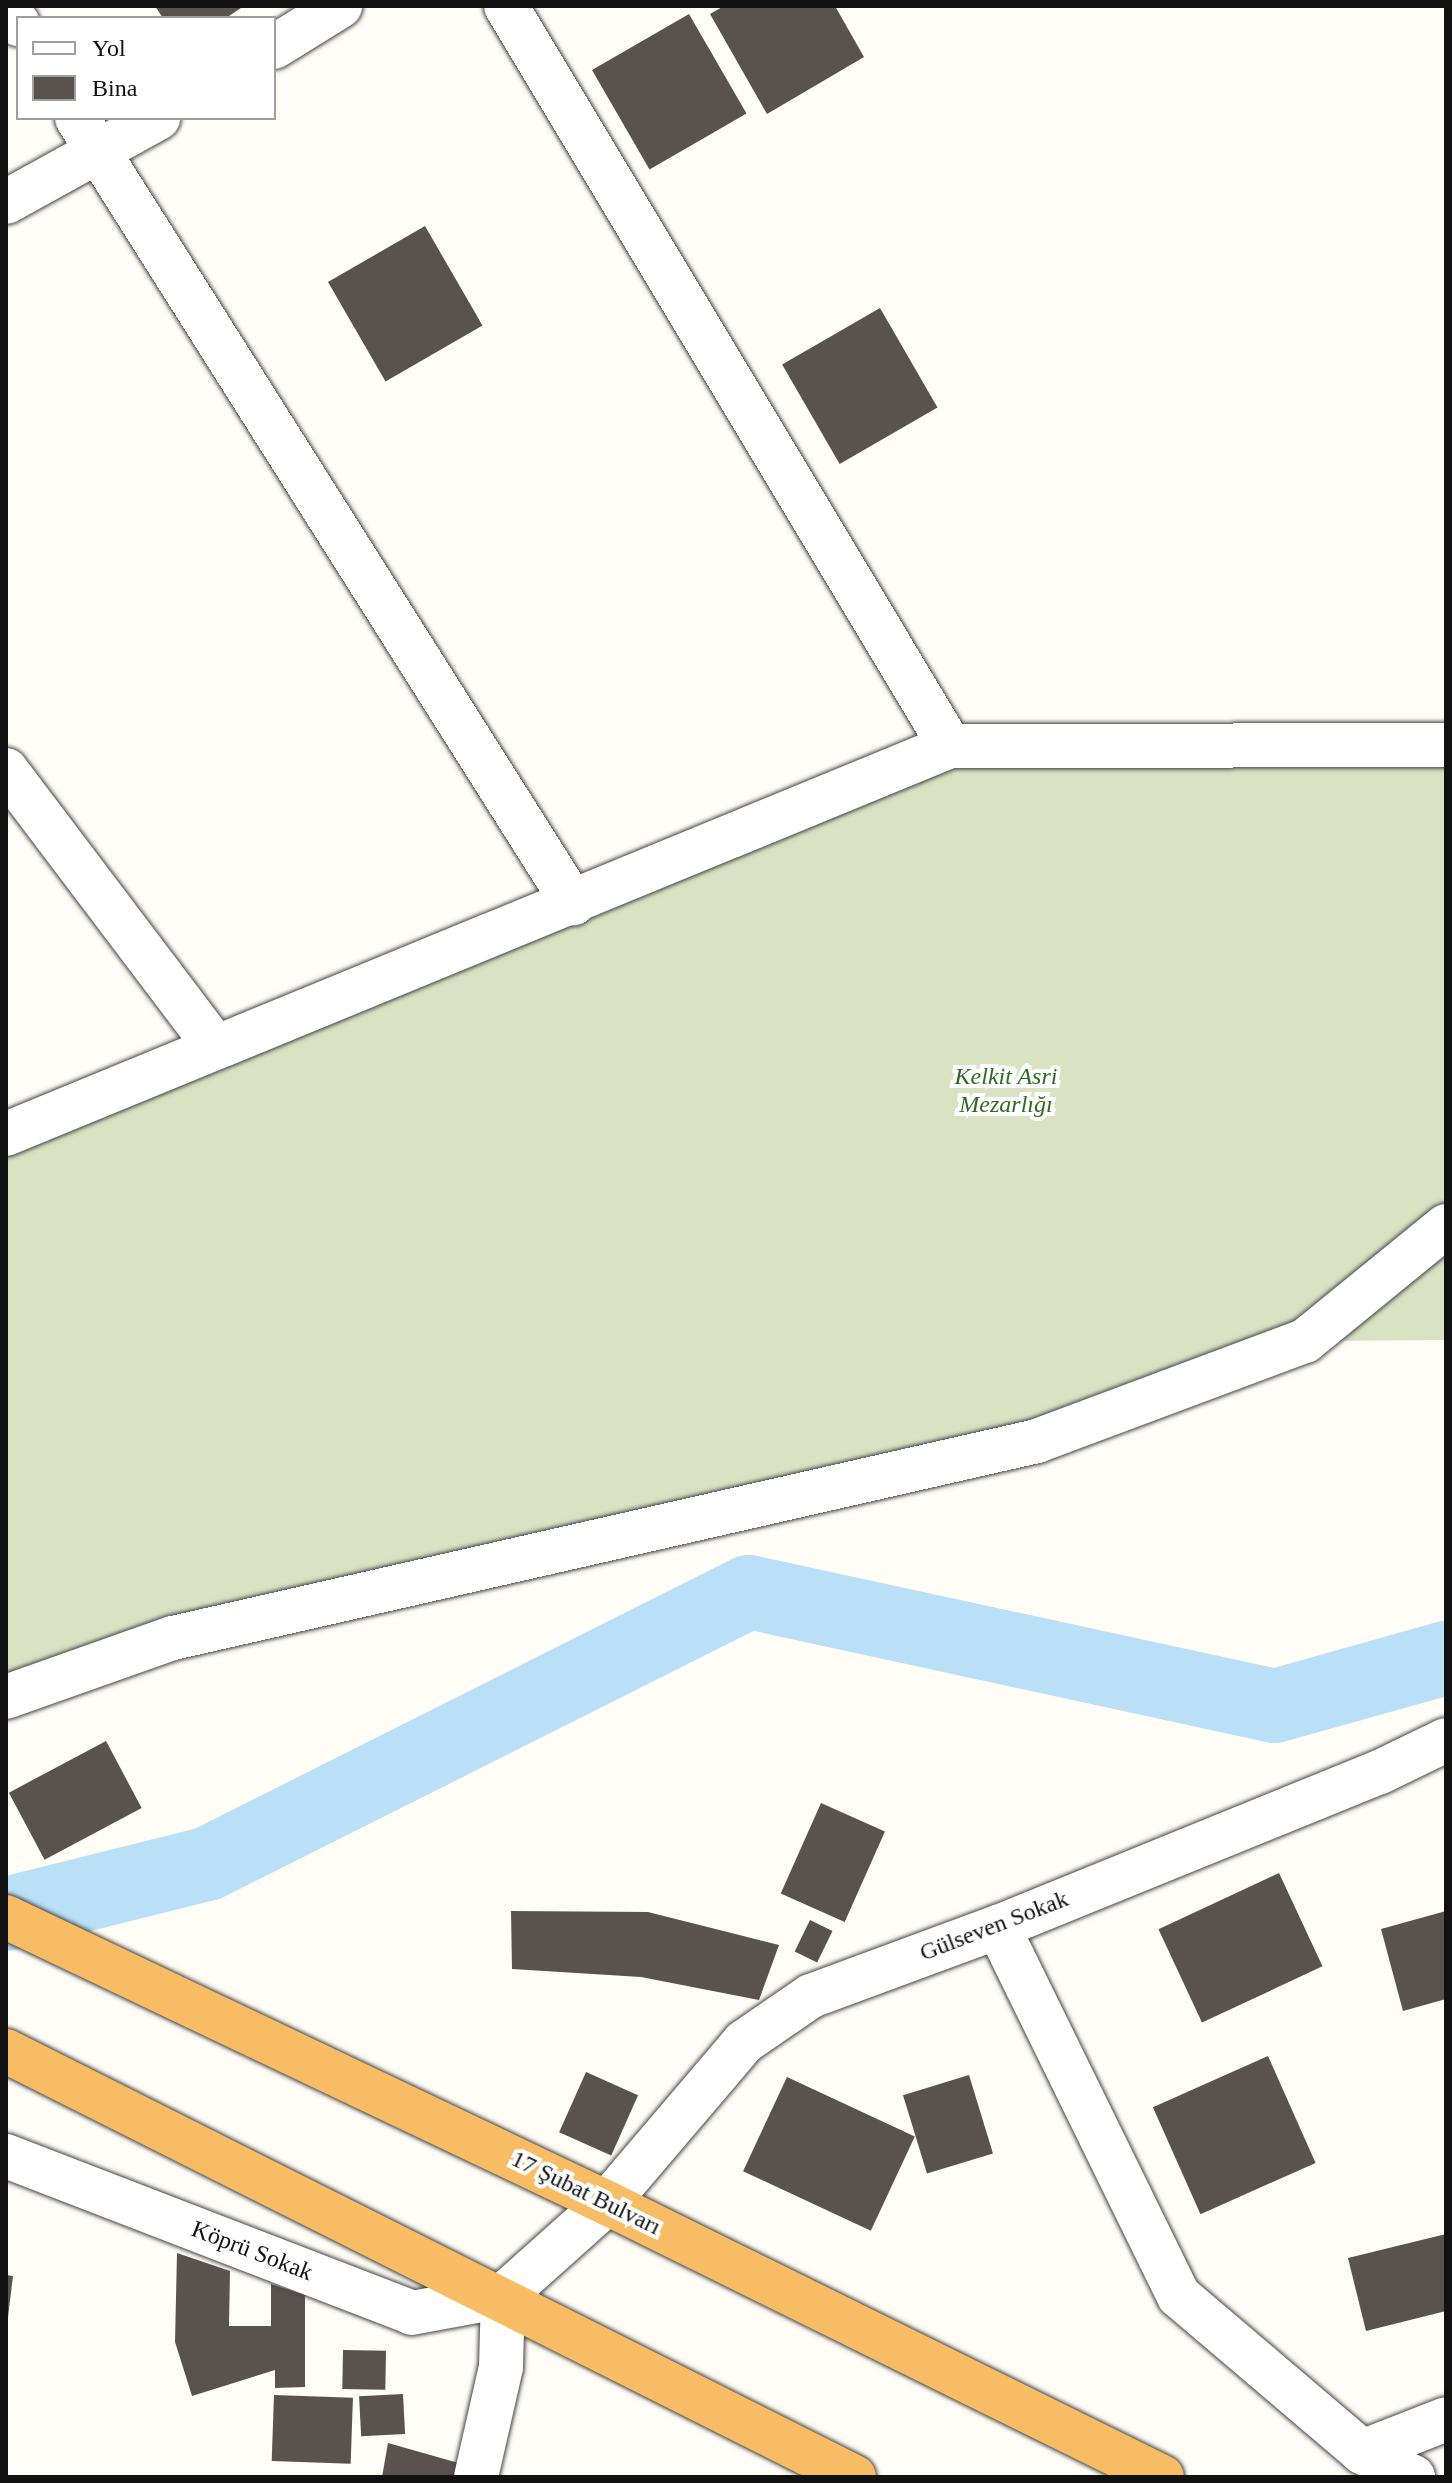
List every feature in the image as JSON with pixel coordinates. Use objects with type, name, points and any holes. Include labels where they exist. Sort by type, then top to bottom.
[{"type":"highway","name":"17 Şubat Bulvarı","points":[[6,1917],[144,1986],[607,2203],[1162,2477]]},
{"type":"highway","points":[[6,2051],[503,2296],[854,2477]]},
{"type":"street","points":[[276,46],[340,6]]},
{"type":"street","points":[[506,6],[950,746]]},
{"type":"street","points":[[6,202],[88,136],[150,120]]},
{"type":"street","points":[[88,136],[573,903]]},
{"type":"street","points":[[6,1134],[950,746],[1446,745]]},
{"type":"street","points":[[6,770],[216,1048]]},
{"type":"street","points":[[6,1697],[173,1638],[1037,1441],[1305,1341],[1446,1226]]},
{"type":"street","name":"Gülseven Sokak","points":[[503,2296],[607,2203],[744,2042],[776,2017],[855,1976],[998,1927],[1380,1772],[1446,1740]]},
{"type":"street","points":[[998,1927],[1179,2296],[1362,2452],[1413,2477]]},
{"type":"street","name":"Köprü Sokak","points":[[6,2156],[412,2313],[503,2296]]},
{"type":"street","points":[[476,2477],[501,2367],[503,2296]]},
{"type":"street","points":[[1362,2452],[1446,2419]]},
{"type":"green space","name":"Kelkit Asri Mezarlığı","points":[[1446,745],[1446,1340],[1305,1341],[1036,1441],[6,1697],[6,1134],[950,746]]},
{"type":"building","points":[[155,6],[244,6],[229,16],[162,16]]},
{"type":"building","points":[[724,6],[835,6],[864,57],[767,114],[710,14]]},
{"type":"building","points":[[689,14],[746,114],[650,170],[592,70]]},
{"type":"building","points":[[425,226],[482,326],[386,382],[328,282]]},
{"type":"building","points":[[880,308],[938,408],[840,464],[782,364]]},
{"type":"building","points":[[106,1741],[142,1808],[45,1860],[9,1793]]},
{"type":"building","points":[[821,1803],[885,1831],[845,1922],[781,1893]]},
{"type":"building","points":[[1279,1873],[1323,1966],[1202,2023],[1158,1929]]},
{"type":"building","points":[[511,1911],[648,1912],[779,1945],[759,2000],[641,1977],[512,1969]]},
{"type":"building","points":[[1446,1911],[1446,1999],[1403,2011],[1381,1929]]},
{"type":"building","points":[[810,1920],[832,1931],[817,1962],[795,1951]]},
{"type":"building","points":[[1268,2056],[1316,2163],[1200,2214],[1153,2107]]},
{"type":"building","points":[[586,2072],[638,2095],[611,2155],[559,2132]]},
{"type":"building","points":[[969,2075],[993,2153],[927,2174],[903,2095]]},
{"type":"building","points":[[787,2077],[915,2137],[871,2231],[743,2171]]},
{"type":"building","points":[[1446,2234],[1446,2311],[1366,2331],[1348,2258]]},
{"type":"building","points":[[177,2253],[230,2271],[229,2326],[271,2326],[271,2284],[305,2295],[305,2387],[275,2388],[275,2370],[192,2396],[175,2342]]},
{"type":"building","points":[[6,2275],[13,2276],[8,2317],[6,2317]]},
{"type":"building","points":[[343,2350],[386,2351],[385,2390],[342,2389]]},
{"type":"building","points":[[403,2394],[405,2434],[361,2436],[359,2396]]},
{"type":"building","points":[[274,2395],[353,2398],[351,2464],[272,2461]]},
{"type":"building","points":[[388,2443],[469,2466],[466,2477],[382,2477]]},
{"type":"waterway","points":[[6,1914],[207,1864],[749,1592],[1275,1706],[1446,1658]]}]
